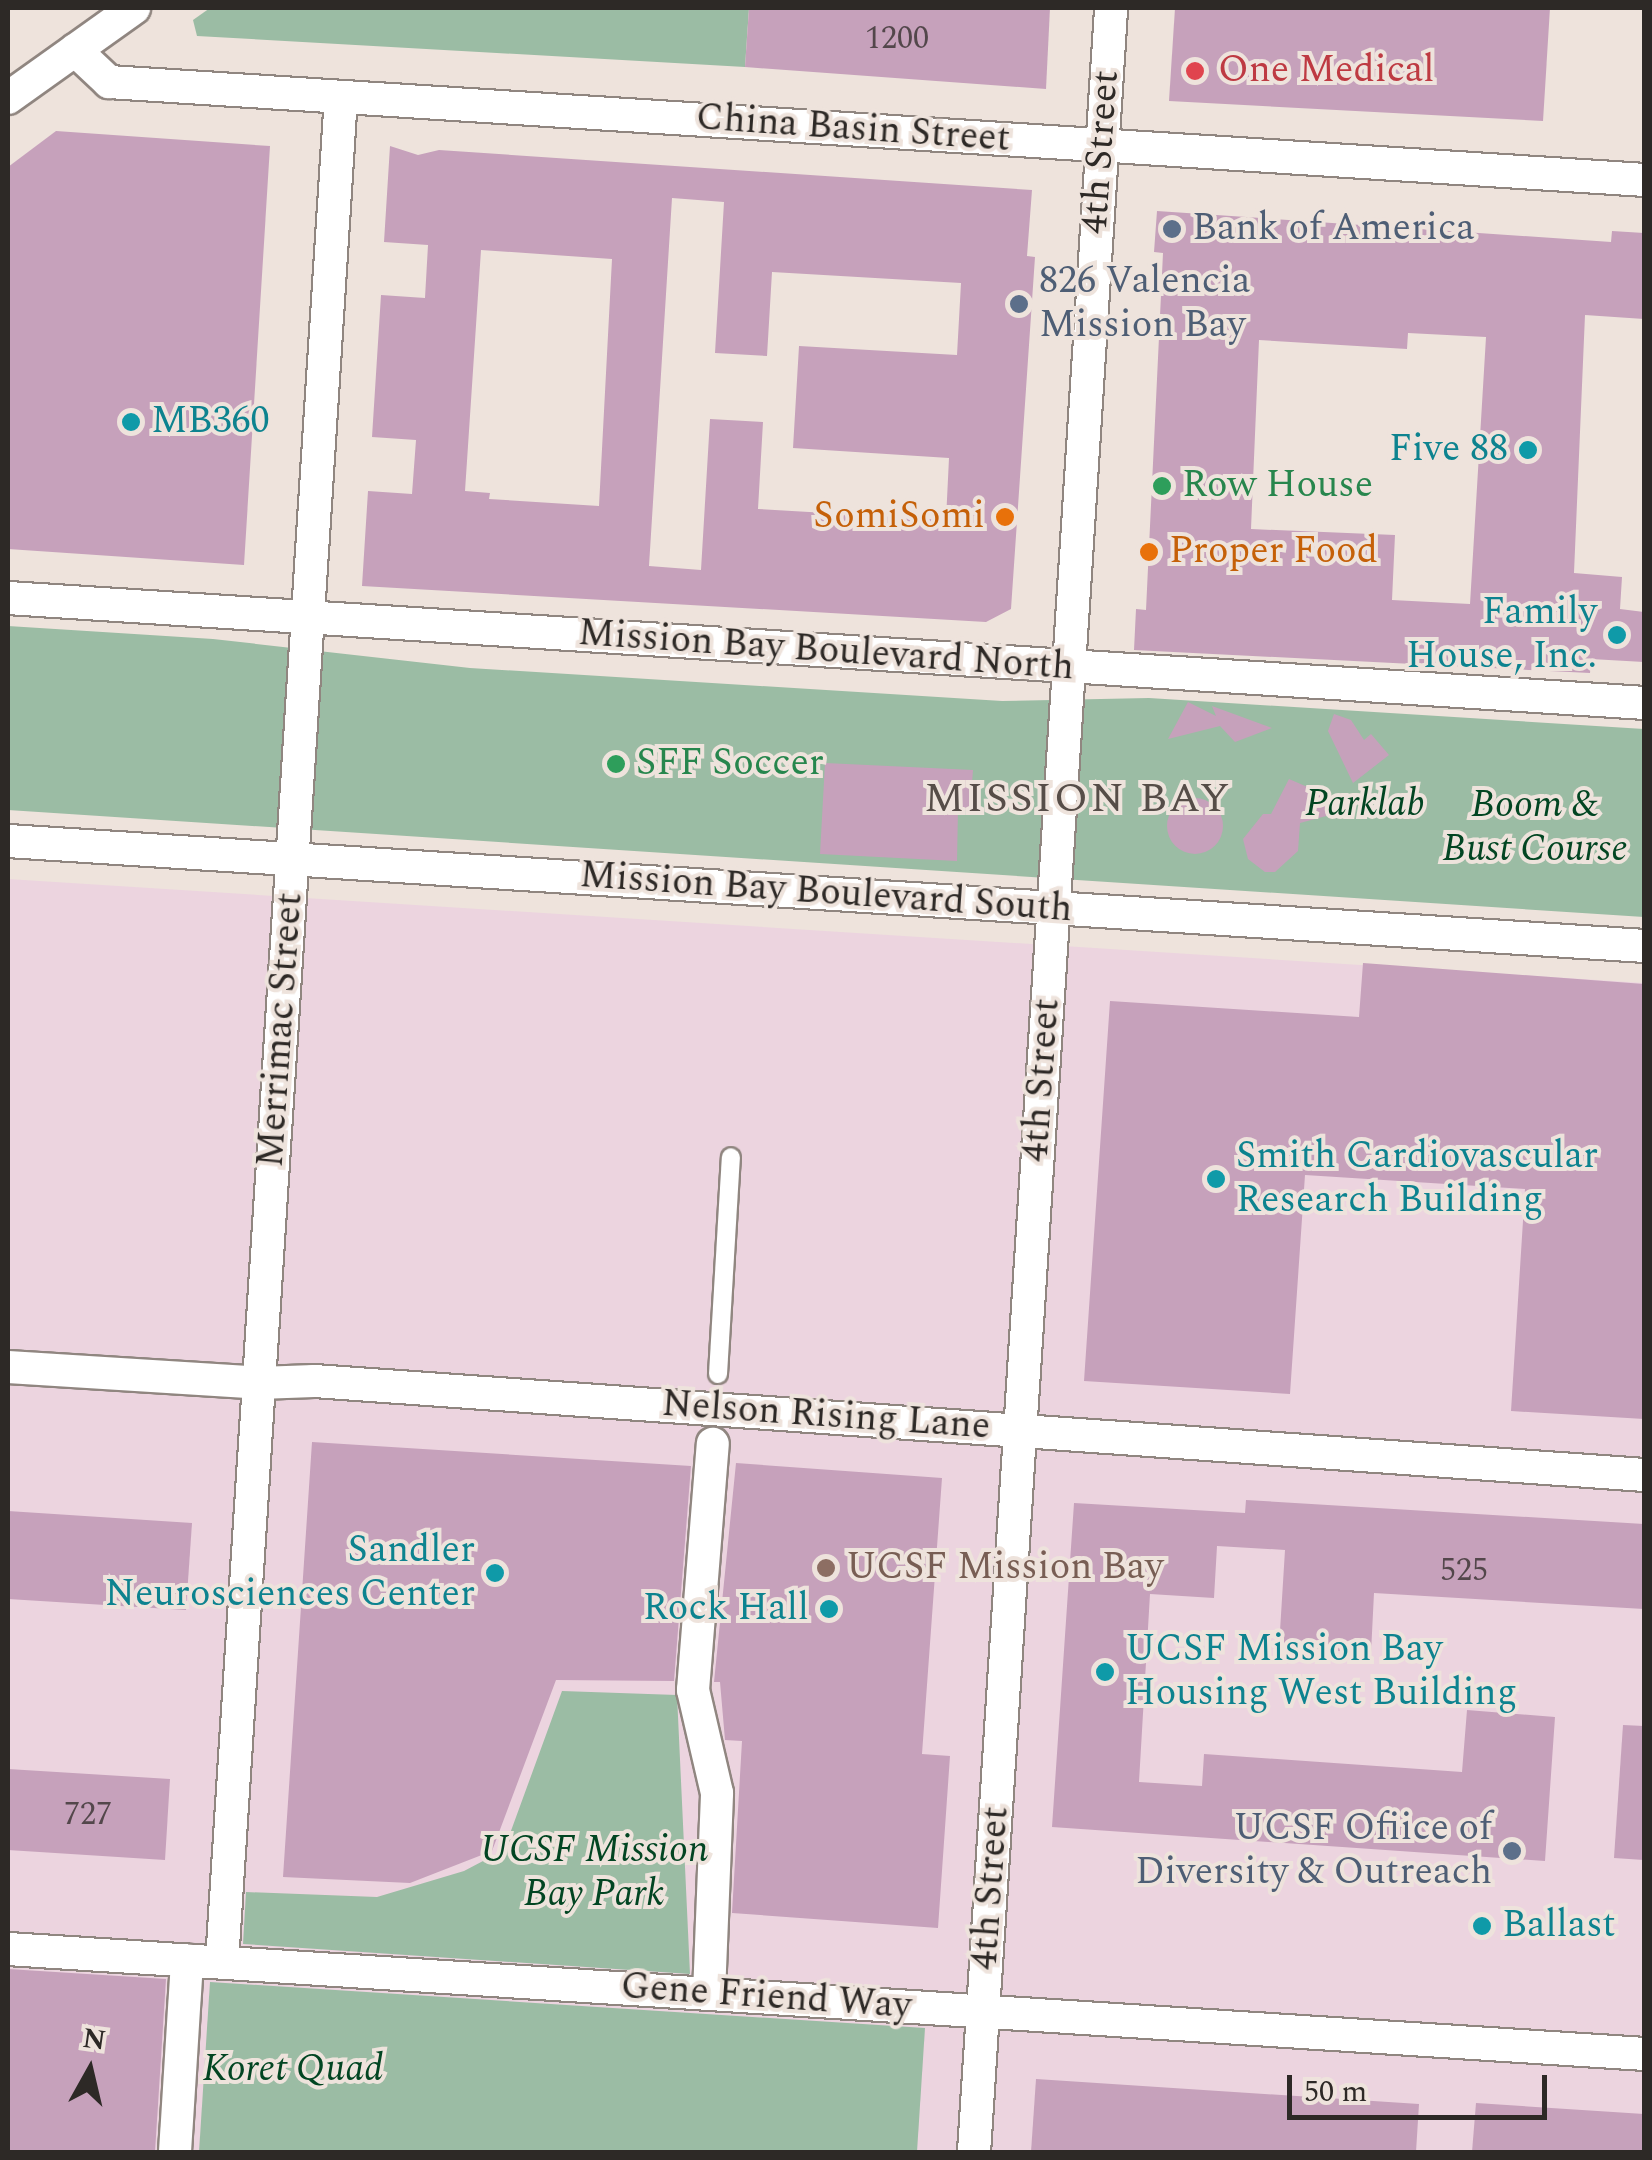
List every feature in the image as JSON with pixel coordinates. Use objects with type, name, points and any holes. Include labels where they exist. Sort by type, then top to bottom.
[{"type":"street","points":[[8,98],[134,8]]},
{"type":"street","name":"4th Street","points":[[974,2152],[1111,8]]},
{"type":"street","name":"China Basin Street","points":[[76,50],[109,82],[1644,180]]},
{"type":"street","name":"Merrimac Street","points":[[222,1962],[341,97]]},
{"type":"street","name":"Mission Bay Boulevard North","points":[[8,598],[1644,703]]},
{"type":"street","name":"Mission Bay Boulevard South","points":[[8,841],[1644,946]]},
{"type":"street","name":"Nelson Rising Lane","points":[[8,1367],[259,1383],[314,1380],[1644,1475]]},
{"type":"street","points":[[709,1994],[716,1793],[693,1690],[713,1444]]},
{"type":"street","name":"Gene Friend Way","points":[[8,1949],[1644,2054]]},
{"type":"street","points":[[175,2152],[187,1960]]},
{"type":"lane","points":[[718,1374],[730,1157]]},
{"type":"shaded area","name":"UCSF Mission Bay","points":[[8,879],[1644,983],[1644,2152],[8,2152]]},
{"type":"green space","points":[[210,8],[749,8],[745,67],[197,36],[193,20]]},
{"type":"green space","name":"Parklab","points":[[8,626],[213,639],[470,668],[1002,701],[1149,698],[1644,729],[1644,917],[8,810]]},
{"type":"green space","name":"UCSF Mission Bay Park","points":[[562,1691],[677,1695],[690,1974],[243,1944],[246,1892],[377,1897],[464,1871],[504,1850]]},
{"type":"green space","name":"Koret Quad","points":[[210,1982],[925,2028],[917,2152],[199,2152]]},
{"type":"building","points":[[749,8],[1050,8],[1046,89],[745,67]]},
{"type":"building","points":[[1175,8],[1550,8],[1543,121],[1169,101]]},
{"type":"building","name":"MB360","points":[[56,131],[270,146],[244,565],[8,549],[8,167]]},
{"type":"building","points":[[390,146],[418,155],[439,150],[1032,190],[1027,256],[1035,257],[1011,609],[986,622],[362,586],[368,491],[412,494],[416,440],[372,437],[381,295],[425,298],[428,245],[384,242]],"holes":[[[672,198],[724,202],[715,353],[767,356],[772,272],[961,283],[957,355],[799,346],[793,448],[949,458],[946,520],[758,509],[763,422],[710,419],[701,570],[649,566]],[[481,250],[612,259],[599,506],[489,499],[490,493],[465,491]]]},
{"type":"building","name":"Five 88","points":[[1157,211],[1611,242],[1612,231],[1644,233],[1644,319],[1585,315],[1574,573],[1622,577],[1620,609],[1644,612],[1644,662],[1591,659],[1590,673],[1134,650],[1136,609],[1146,610],[1163,253],[1154,252]],"holes":[[[1408,333],[1486,337],[1470,604],[1392,600],[1395,535],[1251,529],[1259,340],[1407,349]]]},
{"type":"building","points":[[1188,702],[1216,716],[1212,706],[1272,728],[1235,742],[1220,726],[1168,739]]},
{"type":"building","points":[[1334,714],[1351,720],[1364,740],[1371,734],[1389,755],[1353,783],[1328,731]]},
{"type":"building","points":[[825,763],[973,770],[970,810],[958,810],[957,861],[820,854]]},
{"type":"building","points":[[1289,779],[1356,808],[1300,823],[1298,851],[1275,872],[1265,872],[1248,859],[1243,839],[1263,814],[1271,814]]},
{"type":"building","points":[[1195,798],[1215,806],[1223,826],[1215,846],[1195,854],[1175,846],[1167,826],[1175,806]]},
{"type":"building","name":"Smith Cardiovascular Research Building","points":[[1363,963],[1644,984],[1644,1419],[1511,1411],[1525,1189],[1305,1175],[1290,1394],[1084,1381],[1110,1001],[1359,1017]]},
{"type":"building","name":"Sandler Neurosciences Center","points":[[312,1442],[691,1466],[674,1681],[556,1680],[492,1851],[410,1883],[283,1877]]},
{"type":"building","name":"Rock Hall","points":[[736,1463],[942,1478],[922,1754],[950,1756],[938,1928],[732,1913],[742,1741],[725,1740],[720,1682],[714,1682]]},
{"type":"building","points":[[1246,1500],[1644,1524],[1644,1609],[1374,1593],[1371,1653],[1279,1647],[1285,1550],[1217,1546],[1214,1598],[1150,1594],[1139,1782],[1202,1786],[1204,1754],[1462,1772],[1467,1710],[1555,1717],[1545,1861],[1052,1827],[1074,1503],[1245,1513]]},
{"type":"building","points":[[8,1511],[192,1523],[186,1610],[8,1599]]},
{"type":"building","points":[[1623,1725],[1644,1726],[1644,1860],[1614,1858]]},
{"type":"building","points":[[8,1769],[170,1779],[165,1860],[8,1850]]},
{"type":"building","points":[[8,1969],[166,1979],[155,2152],[8,2152]]},
{"type":"building","points":[[1036,2079],[1419,2104],[1416,2152],[1031,2152]]},
{"type":"building","points":[[1476,2103],[1644,2114],[1644,2152],[1472,2152]]},
{"type":"place","name":"One Medical","points":[[1195,71]]},
{"type":"place","name":"Bank of America","points":[[1172,229]]},
{"type":"place","name":"826 Valencia Mission Bay","points":[[1019,304]]},
{"type":"place","name":"MB360","points":[[131,422]]},
{"type":"place","name":"Five 88","points":[[1528,450]]},
{"type":"place","name":"Row House","points":[[1162,486]]},
{"type":"place","name":"SomiSomi","points":[[1005,517]]},
{"type":"place","name":"Proper Food","points":[[1149,552]]},
{"type":"place","name":"Family House, Inc.","points":[[1617,635]]},
{"type":"place","name":"SFF Soccer","points":[[616,764]]},
{"type":"place","name":"Smith Cardiovascular Research Building","points":[[1216,1179]]},
{"type":"place","name":"UCSF Mission Bay","points":[[826,1568]]},
{"type":"place","name":"Sandler Neurosciences Center","points":[[495,1573]]},
{"type":"place","name":"Rock Hall","points":[[829,1609]]},
{"type":"place","name":"UCSF Mission Bay Housing West Building","points":[[1105,1672]]},
{"type":"place","name":"UCSF Ofiice of Diversity & Outreach","points":[[1512,1851]]},
{"type":"place","name":"Ballast","points":[[1482,1926]]},
{"type":"district","name":"MISSION BAY","points":[[1078,799]]},
{"type":"park label","name":"Boom & Bust Course","points":[[1535,828]]}]
